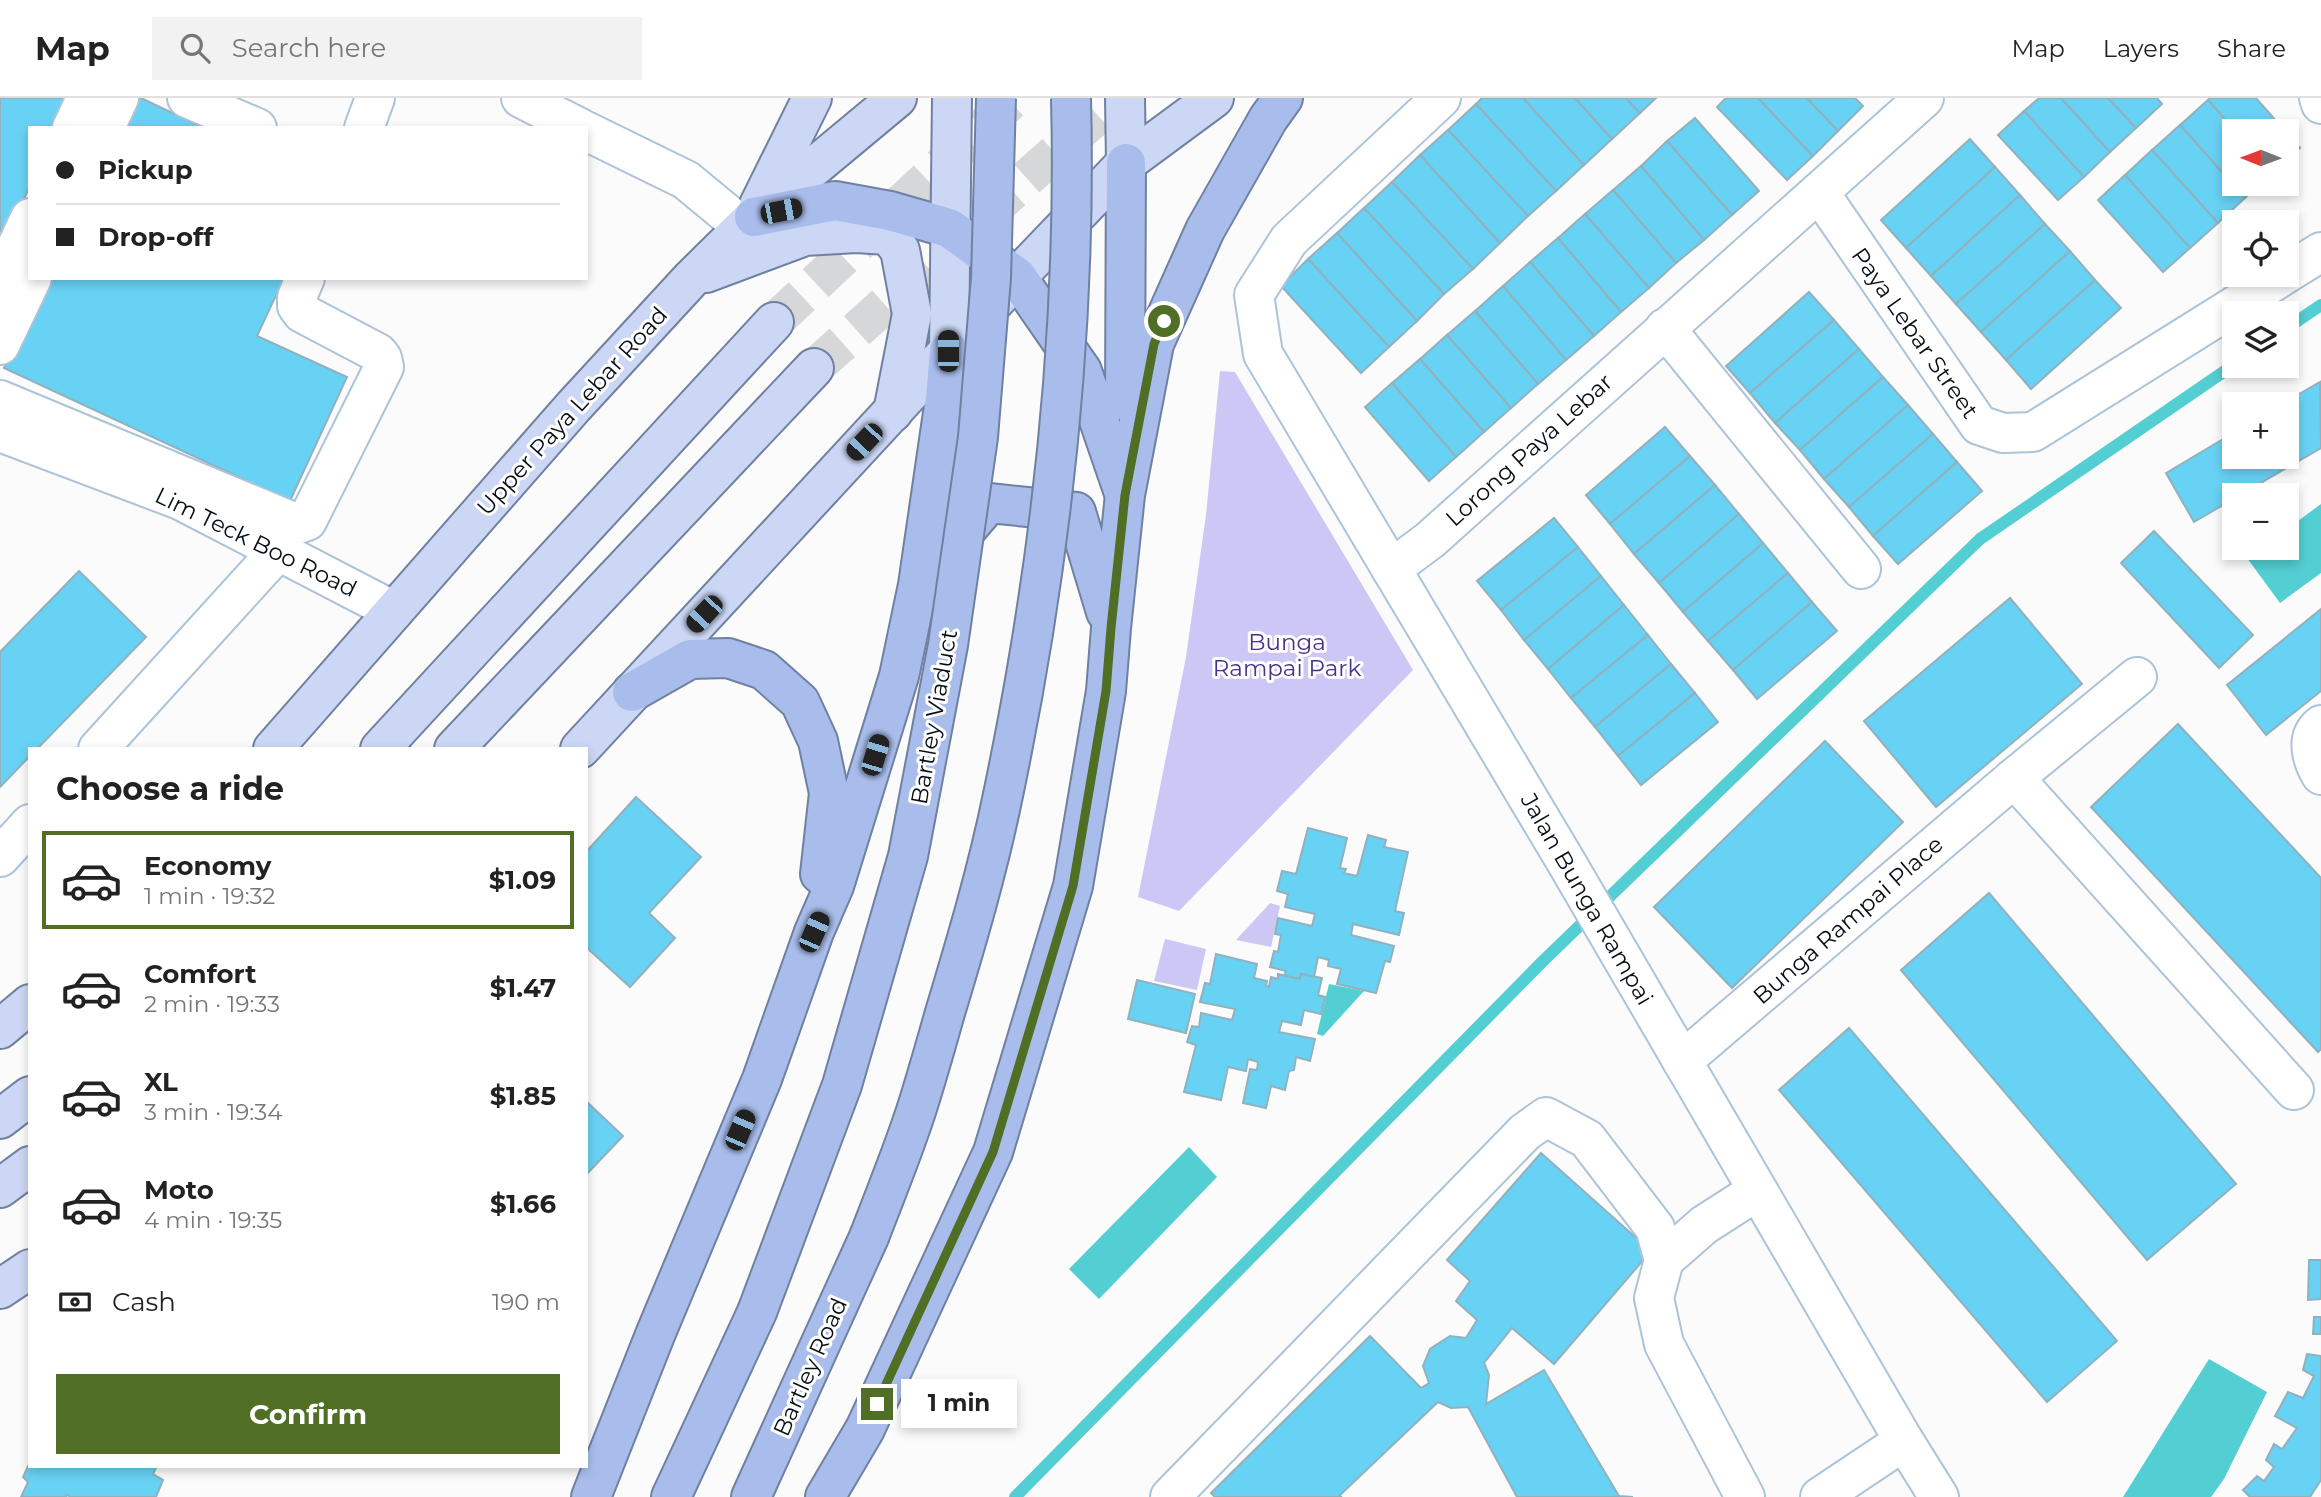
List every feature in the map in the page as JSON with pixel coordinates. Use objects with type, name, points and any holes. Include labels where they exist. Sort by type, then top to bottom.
[{"type":"highway","name":"Bartley Viaduct","points":[[671,1497],[757,1312],[842,1084],[908,856],[948,645],[978,437],[990,278],[996,98]]},
{"type":"highway","name":"Bartley Road","points":[[751,1497],[869,1237],[916,1111],[961,961],[1003,798],[1031,652],[1056,468],[1070,305],[1073,162],[1071,98]]},
{"type":"highway","points":[[825,1497],[865,1429],[993,1152],[1073,886],[1106,691],[1125,495],[1154,344],[1205,230],[1283,98]]},
{"type":"highway","points":[[1125,495],[1126,163]]},
{"type":"highway","points":[[748,222],[835,201],[890,211],[949,228],[1017,276],[1082,371],[1125,495]]},
{"type":"highway","points":[[592,1497],[660,1322],[762,1079],[814,932],[834,886],[899,676],[918,585],[945,399],[948,351]]},
{"type":"highway","points":[[918,585],[989,503],[1076,512],[1111,628]]},
{"type":"highway","points":[[632,692],[690,659],[728,658],[764,670],[800,702],[818,741],[829,793],[814,932]]},
{"type":"main road","points":[[748,222],[811,98]]},
{"type":"main road","name":"Upper Paya Lebar Road","points":[[275,747],[574,406],[691,279],[748,222],[897,98]]},
{"type":"main road","points":[[948,351],[952,98]]},
{"type":"main road","points":[[1125,98],[1126,163]]},
{"type":"main road","points":[[582,747],[1017,276],[1126,163],[1214,98]]},
{"type":"main road","points":[[691,279],[805,236],[856,233],[888,235],[901,250],[912,314],[893,412]]},
{"type":"main road","points":[[382,747],[774,322]]},
{"type":"main road","points":[[456,747],[814,368]]},
{"type":"main road","points":[[0,1029],[28,1006]]},
{"type":"main road","points":[[0,1119],[28,1098]]},
{"type":"main road","points":[[0,1188],[28,1167]]},
{"type":"main road","points":[[0,1289],[28,1270]]},
{"type":"street","points":[[73,126],[86,98]]},
{"type":"street","points":[[106,126],[119,98]]},
{"type":"street","points":[[187,98],[252,126]]},
{"type":"street","points":[[365,126],[375,98]]},
{"type":"street","points":[[521,98],[576,126]]},
{"type":"street","name":"Jalan Bunga Rampai","points":[[1441,98],[1289,240],[1254,295],[1263,354],[1565,860],[1903,1441],[1939,1497]]},
{"type":"street","name":"Lorong Paya Lebar","points":[[1391,569],[1430,540],[1924,98]]},
{"type":"street","points":[[2319,98],[2321,104]]},
{"type":"street","points":[[588,132],[686,180],[748,222]]},
{"type":"street","name":"Paya Lebar Street","points":[[1819,192],[1979,425],[2003,433],[2033,432],[2265,287]]},
{"type":"street","points":[[0,282],[28,223]]},
{"type":"street","name":"Paya Lebar Street","points":[[2299,266],[2321,252]]},
{"type":"street","points":[[0,345],[31,280]]},
{"type":"street","points":[[0,400],[303,524],[307,521],[384,367],[383,358],[378,353],[302,313],[297,306],[297,297],[303,280]]},
{"type":"street","points":[[1665,328],[1861,569]]},
{"type":"street","name":"Lim Teck Boo Road","points":[[0,432],[180,500],[394,611]]},
{"type":"street","points":[[100,747],[278,551]]},
{"type":"street","name":"Bunga Rampai Place","points":[[1682,1062],[2014,778],[2137,677]]},
{"type":"street","points":[[2321,725],[2316,729],[2311,744],[2312,757],[2321,775]]},
{"type":"street","points":[[2014,778],[2294,1090]]},
{"type":"street","points":[[0,857],[28,826]]},
{"type":"street","points":[[1170,1497],[1525,1132],[1546,1117],[1587,1139],[1655,1228],[1664,1260],[1654,1298],[1664,1344],[1745,1497]]},
{"type":"street","points":[[1664,1260],[1704,1225],[1757,1191]]},
{"type":"street","points":[[1820,1497],[1903,1441]]},
{"type":"green space","name":"Bunga Rampai Park","points":[[1220,371],[1235,372],[1413,670],[1179,911],[1138,897],[1186,657],[1206,515]]},
{"type":"green space","points":[[1270,903],[1280,906],[1271,947],[1236,940]]},
{"type":"green space","points":[[1165,939],[1206,949],[1197,990],[1154,981]]},
{"type":"water","points":[[2321,504],[2321,573],[2280,603],[2248,560],[2299,560],[2299,520]]},
{"type":"water","points":[[1329,984],[1364,991],[1323,1036],[1317,1034]]},
{"type":"water","points":[[1189,1147],[1217,1177],[1099,1299],[1069,1269]]},
{"type":"water","points":[[2209,1359],[2267,1392],[2224,1479],[2211,1497],[2123,1497]]},
{"type":"building","points":[[0,98],[71,98],[58,126],[28,126],[28,190],[0,250]]},
{"type":"building","points":[[128,98],[141,98],[200,126],[115,126]]},
{"type":"building","points":[[1482,98],[1523,98],[1584,165],[1556,191],[1476,104]]},
{"type":"building","points":[[1523,98],[1575,98],[1612,139],[1584,165]]},
{"type":"building","points":[[1575,98],[1626,98],[1640,113],[1612,139]]},
{"type":"building","points":[[1626,98],[1656,98],[1640,113]]},
{"type":"building","points":[[1726,98],[1758,98],[1813,156],[1787,180],[1717,107]]},
{"type":"building","points":[[1758,98],[1807,98],[1838,131],[1813,156]]},
{"type":"building","points":[[1807,98],[1855,98],[1863,106],[1838,131]]},
{"type":"building","points":[[2039,98],[2061,98],[2110,152],[2084,177],[2024,111]]},
{"type":"building","points":[[2061,98],[2108,98],[2136,128],[2110,152]]},
{"type":"building","points":[[2108,98],[2157,98],[2162,104],[2136,128]]},
{"type":"building","points":[[2256,98],[2274,119],[2225,119],[2208,100]]},
{"type":"building","points":[[2208,100],[2225,119],[2222,119],[2222,172],[2180,125]]},
{"type":"building","points":[[1476,104],[1556,191],[1528,216],[1448,130]]},
{"type":"building","points":[[2024,111],[2084,177],[2058,200],[1998,135]]},
{"type":"building","points":[[1695,118],[1759,191],[1732,215],[1667,141]]},
{"type":"building","points":[[2180,125],[2222,172],[2222,196],[2245,198],[2232,210],[2222,210],[2222,219],[2218,223],[2152,150]]},
{"type":"building","points":[[1448,130],[1528,216],[1500,243],[1420,155]]},
{"type":"building","points":[[1970,139],[1995,167],[1906,248],[1881,220]]},
{"type":"building","points":[[1667,141],[1732,215],[1704,240],[1641,166]]},
{"type":"building","points":[[2152,150],[2218,223],[2190,248],[2125,175]]},
{"type":"building","points":[[1420,155],[1500,243],[1473,269],[1392,182]]},
{"type":"building","points":[[1641,166],[1704,240],[1676,263],[1613,190]]},
{"type":"building","points":[[1995,167],[2020,195],[1931,276],[1906,248]]},
{"type":"building","points":[[2125,175],[2190,248],[2163,272],[2098,200]]},
{"type":"building","points":[[1392,182],[1473,269],[1444,294],[1364,208]]},
{"type":"building","points":[[1613,190],[1676,263],[1649,288],[1585,214]]},
{"type":"building","points":[[2020,195],[2045,224],[1956,304],[1931,276]]},
{"type":"building","points":[[1364,208],[1444,294],[1417,321],[1337,233]]},
{"type":"building","points":[[1585,214],[1649,288],[1621,312],[1558,238]]},
{"type":"building","points":[[2045,224],[2070,251],[1981,332],[1956,304]]},
{"type":"building","points":[[1337,233],[1417,321],[1389,347],[1308,259]]},
{"type":"building","points":[[1558,238],[1621,312],[1594,336],[1530,262]]},
{"type":"building","points":[[2070,251],[2095,280],[2006,360],[1981,332]]},
{"type":"building","points":[[1308,259],[1389,347],[1361,373],[1281,286]]},
{"type":"building","points":[[1530,262],[1594,336],[1566,360],[1503,286]]},
{"type":"building","points":[[44,280],[283,280],[257,336],[347,377],[290,501],[4,368]]},
{"type":"building","points":[[2095,280],[2121,308],[2031,389],[2006,360]]},
{"type":"building","points":[[1503,286],[1566,360],[1538,384],[1475,311]]},
{"type":"building","points":[[1809,292],[1834,320],[1750,393],[1726,366]]},
{"type":"building","points":[[1475,311],[1538,384],[1511,408],[1447,335]]},
{"type":"building","points":[[1834,320],[1859,349],[1775,423],[1750,393]]},
{"type":"building","points":[[1447,335],[1511,408],[1484,432],[1420,359]]},
{"type":"building","points":[[1859,349],[1883,377],[1800,450],[1775,423]]},
{"type":"building","points":[[1420,359],[1484,432],[1456,457],[1392,383]]},
{"type":"building","points":[[1883,377],[1908,405],[1824,479],[1800,450]]},
{"type":"building","points":[[2320,382],[2321,448],[2299,461],[2299,394]]},
{"type":"building","points":[[1392,383],[1456,457],[1429,481],[1365,407]]},
{"type":"building","points":[[1908,405],[1933,434],[1849,507],[1824,479]]},
{"type":"building","points":[[1665,427],[1690,456],[1610,524],[1586,495]]},
{"type":"building","points":[[1933,434],[1957,462],[1873,536],[1849,507]]},
{"type":"building","points":[[2222,440],[2222,469],[2285,469],[2261,483],[2222,483],[2222,506],[2194,522],[2166,473]]},
{"type":"building","points":[[1690,456],[1715,485],[1634,554],[1610,524]]},
{"type":"building","points":[[1957,462],[1982,491],[1898,564],[1873,536]]},
{"type":"building","points":[[1715,485],[1739,514],[1659,583],[1634,554]]},
{"type":"building","points":[[1739,514],[1763,543],[1683,612],[1659,583]]},
{"type":"building","points":[[1554,518],[1578,547],[1501,610],[1477,581]]},
{"type":"building","points":[[2154,531],[2253,635],[2219,668],[2121,563]]},
{"type":"building","points":[[1763,543],[1788,573],[1708,641],[1683,612]]},
{"type":"building","points":[[1578,547],[1601,576],[1524,640],[1501,610]]},
{"type":"building","points":[[79,571],[146,637],[39,747],[28,747],[28,758],[0,787],[0,652]]},
{"type":"building","points":[[1788,573],[1812,602],[1733,670],[1708,641]]},
{"type":"building","points":[[1601,576],[1624,605],[1548,669],[1524,640]]},
{"type":"building","points":[[2010,598],[2082,684],[1936,807],[1864,721]]},
{"type":"building","points":[[1812,602],[1837,631],[1757,699],[1733,670]]},
{"type":"building","points":[[1624,605],[1648,635],[1571,698],[1548,669]]},
{"type":"building","points":[[2321,609],[2321,691],[2266,735],[2227,685]]},
{"type":"building","points":[[1648,635],[1671,664],[1595,727],[1571,698]]},
{"type":"building","points":[[1671,664],[1695,693],[1618,756],[1595,727]]},
{"type":"building","points":[[1695,693],[1718,722],[1641,785],[1618,756]]},
{"type":"building","points":[[2178,724],[2321,878],[2321,1049],[2318,1052],[2091,807]]},
{"type":"building","points":[[1825,741],[1903,822],[1732,988],[1654,907]]},
{"type":"building","points":[[636,797],[701,857],[649,913],[675,938],[630,987],[588,949],[588,850]]},
{"type":"building","points":[[1308,828],[1347,838],[1340,868],[1346,869],[1344,873],[1357,876],[1368,835],[1386,840],[1384,847],[1408,852],[1395,911],[1404,913],[1399,935],[1353,924],[1351,935],[1394,946],[1390,962],[1385,961],[1376,993],[1337,984],[1341,969],[1328,966],[1329,960],[1318,957],[1314,977],[1301,974],[1300,979],[1284,976],[1286,971],[1270,967],[1274,951],[1278,952],[1281,935],[1275,934],[1278,918],[1312,926],[1315,914],[1285,907],[1288,894],[1277,891],[1282,871],[1296,874]]},
{"type":"building","points":[[1989,893],[2236,1184],[2147,1260],[1901,970]]},
{"type":"building","points":[[1216,954],[1257,964],[1254,978],[1267,981],[1266,986],[1269,987],[1271,977],[1278,979],[1278,974],[1300,979],[1301,974],[1322,978],[1318,995],[1325,997],[1321,1014],[1304,1010],[1301,1025],[1282,1021],[1279,1032],[1315,1039],[1310,1061],[1296,1057],[1294,1070],[1289,1071],[1285,1090],[1271,1086],[1266,1108],[1243,1103],[1250,1069],[1257,1070],[1258,1062],[1248,1059],[1246,1071],[1228,1067],[1221,1100],[1184,1092],[1196,1045],[1187,1042],[1192,1026],[1199,1027],[1201,1013],[1232,1020],[1235,1009],[1200,1002],[1205,983],[1210,984]]},
{"type":"building","points":[[1137,980],[1195,994],[1186,1033],[1128,1019]]},
{"type":"building","points":[[1849,1028],[2117,1341],[2047,1402],[1779,1090]]},
{"type":"building","points":[[588,1103],[623,1136],[588,1173]]},
{"type":"building","points":[[1541,1153],[1651,1251],[1554,1364],[1512,1328],[1484,1363],[1489,1375],[1486,1404],[1544,1370],[1619,1496],[1633,1497],[1517,1497],[1468,1407],[1451,1408],[1438,1402],[1339,1496],[1342,1497],[1215,1497],[1211,1493],[1370,1336],[1421,1388],[1429,1383],[1423,1366],[1430,1349],[1450,1336],[1466,1338],[1477,1320],[1456,1301],[1470,1281],[1447,1260]]},
{"type":"building","points":[[2309,1260],[2321,1260],[2321,1299],[2308,1300]]},
{"type":"building","points":[[2314,1317],[2321,1317],[2321,1334],[2313,1334]]},
{"type":"building","points":[[2307,1354],[2321,1356],[2321,1480],[2310,1497],[2250,1497],[2243,1490],[2257,1476],[2264,1481],[2274,1467],[2266,1460],[2274,1444],[2282,1449],[2297,1428],[2275,1416],[2288,1392],[2303,1398],[2314,1376],[2303,1370]]},
{"type":"building","points":[[28,1466],[156,1468],[153,1474],[163,1480],[156,1497],[21,1497],[28,1482],[23,1477]]},
{"type":"waterway","points":[[2299,320],[2321,305]]},
{"type":"waterway","points":[[1015,1497],[1543,961],[1980,539],[2222,373]]},
{"type":"tunnel","points":[[814,368],[1117,98]]},
{"type":"tunnel","points":[[774,322],[1013,99]]},
{"type":"route","points":[[877,1404],[993,1152],[1073,886],[1106,691],[1125,495],[1154,344],[1164,321]]}]
